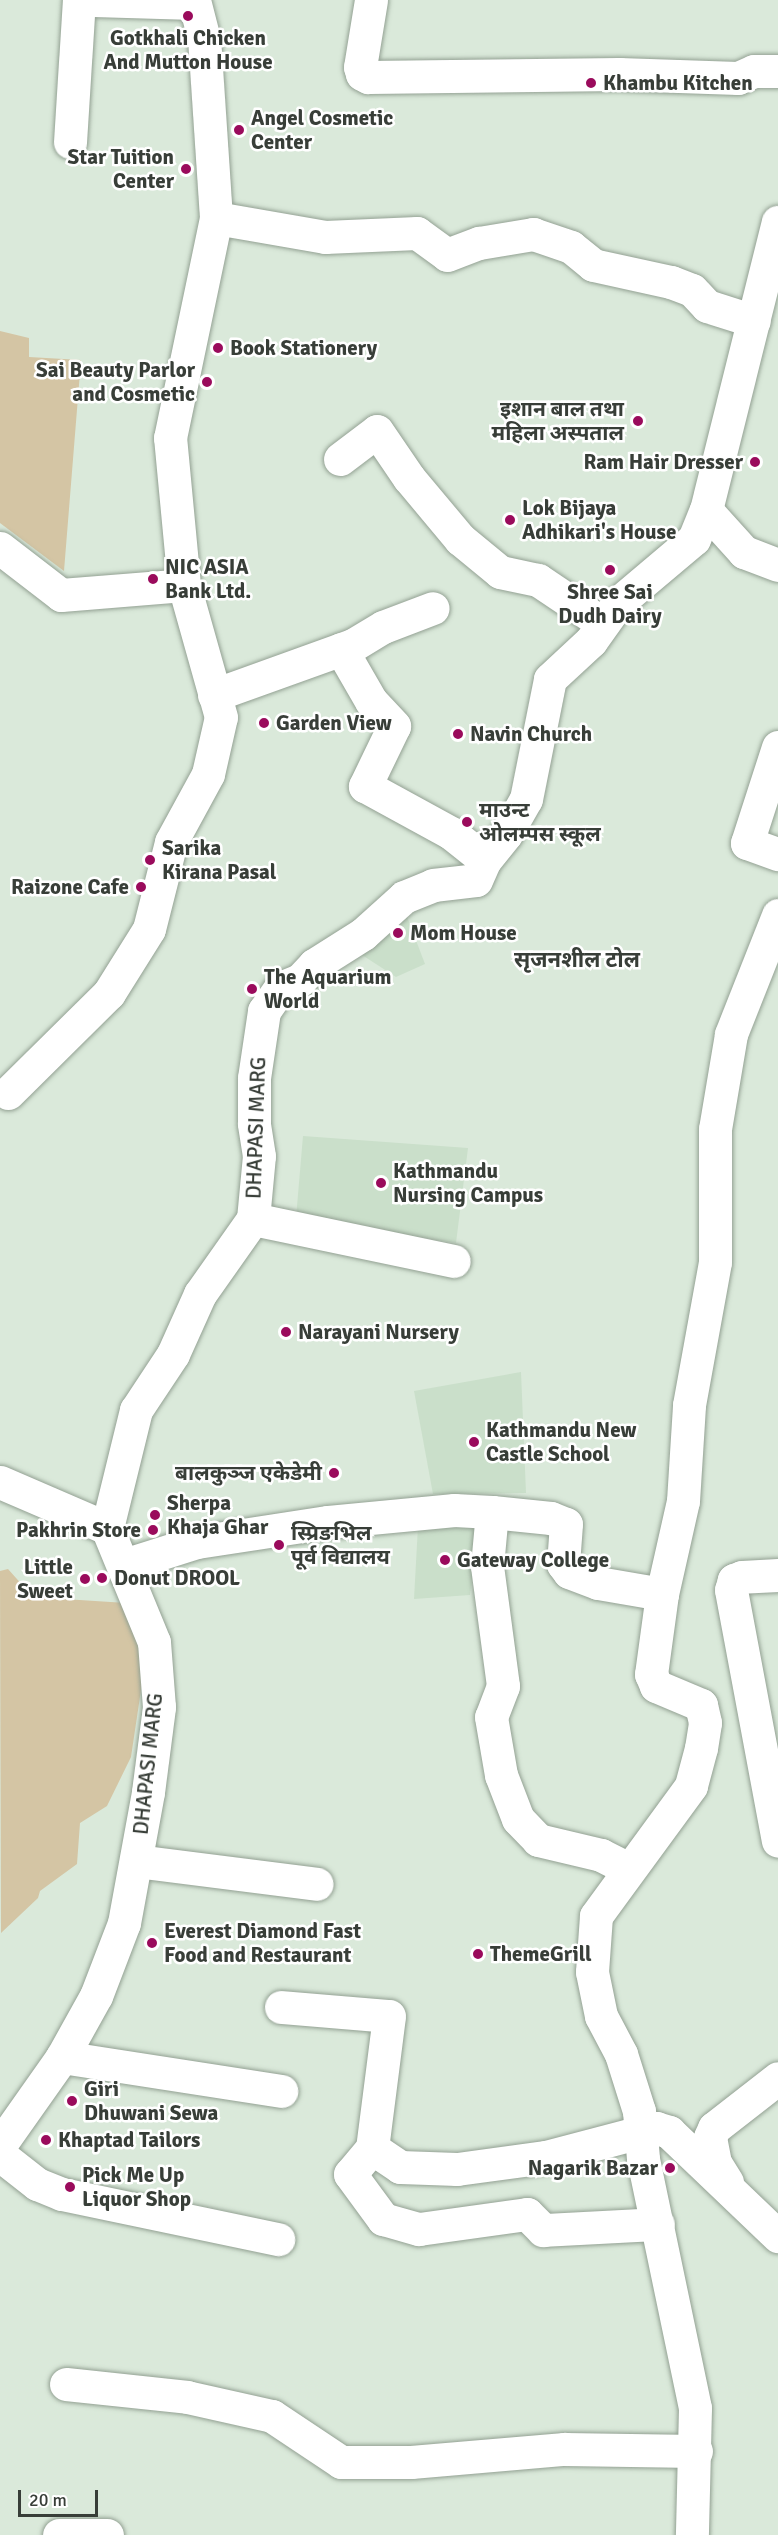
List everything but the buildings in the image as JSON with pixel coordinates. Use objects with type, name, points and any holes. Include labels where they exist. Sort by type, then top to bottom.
[{"type":"street","points":[[69,142],[79,0]]},
{"type":"street","points":[[3,1098],[109,993],[149,929],[171,842],[208,774],[221,717],[184,585],[170,438],[216,218],[204,39],[194,2],[93,0]]},
{"type":"street","points":[[371,0],[360,67],[362,74],[368,77],[619,74],[738,78],[754,71],[778,71]]},
{"type":"street","points":[[216,218],[326,237],[417,233],[447,255],[479,243],[533,234],[571,247],[593,265],[671,282],[692,290],[707,306],[754,321]]},
{"type":"street","name":"DHAPASI MARG","points":[[0,2145],[62,2057],[96,1996],[120,1934],[136,1861],[159,1707],[154,1642],[107,1528],[136,1410],[173,1354],[200,1294],[253,1219],[259,1156],[254,1123],[254,1078],[264,1011],[280,988],[300,980],[314,965],[363,934],[404,897],[433,885],[476,880],[485,860],[506,834],[526,799],[550,679],[591,641],[618,603],[694,539],[706,510],[778,222]]},
{"type":"street","points":[[340,459],[377,430],[409,478],[460,539],[500,572],[538,580],[602,623]]},
{"type":"street","points":[[706,510],[744,552],[778,564]]},
{"type":"street","points":[[0,548],[62,595],[184,585]]},
{"type":"street","points":[[214,694],[341,649],[433,608]]},
{"type":"street","points":[[341,649],[371,701],[394,726],[366,786],[451,832],[485,860]]},
{"type":"street","points":[[778,747],[747,843],[778,854]]},
{"type":"street","points":[[750,1698],[701,1705],[656,1686],[651,1674],[662,1594],[683,1501],[689,1405],[715,1262],[717,1117],[731,1034],[778,915]]},
{"type":"street","points":[[253,1219],[454,1261]]},
{"type":"street","points":[[0,1482],[107,1528]]},
{"type":"street","points":[[124,1565],[196,1542],[317,1524],[453,1510],[492,1512],[551,1518],[566,1524],[563,1564],[581,1579],[662,1594]]},
{"type":"street","points":[[492,1512],[487,1566],[503,1686],[491,1717],[501,1775],[518,1819],[538,1840],[601,1855],[628,1869]]},
{"type":"street","points":[[778,1575],[742,1577],[734,1580],[731,1590],[750,1698],[769,1777],[769,1805],[778,1841]]},
{"type":"street","points":[[692,2535],[696,2451],[695,2408],[643,2159],[642,2131],[621,2054],[601,2016],[592,1972],[596,1916],[628,1869],[691,1786],[705,1723],[701,1705]]},
{"type":"street","points":[[136,1861],[317,1884]]},
{"type":"street","points":[[281,2007],[389,2016],[372,2148],[350,2174],[383,2219],[410,2226],[463,2226],[527,2214],[543,2230],[658,2224]]},
{"type":"street","points":[[62,2057],[281,2091]]},
{"type":"street","points":[[733,2192],[715,2163],[710,2137],[714,2128],[778,2078]]},
{"type":"street","points":[[372,2148],[400,2167],[458,2169],[546,2157],[656,2128],[669,2132],[778,2236]]},
{"type":"street","points":[[0,2155],[37,2184],[62,2194],[278,2239]]},
{"type":"street","points":[[66,2384],[187,2397],[272,2416],[341,2462],[411,2462],[564,2449],[696,2451]]},
{"type":"street","points":[[59,2535],[107,2535]]},
{"type":"shaded area","points":[[0,331],[29,338],[29,357],[81,360],[64,571],[0,523]]},
{"type":"shaded area","name":"Mom House","points":[[406,914],[425,964],[396,977],[359,953]]},
{"type":"shaded area","name":"Kathmandu Nursing Campus","points":[[303,1136],[468,1148],[456,1243],[296,1218]]},
{"type":"shaded area","name":"Kathmandu New Castle School","points":[[521,1372],[526,1493],[433,1494],[414,1391]]},
{"type":"shaded area","name":"Gateway College","points":[[479,1522],[470,1595],[414,1599],[418,1526]]},
{"type":"shaded area","points":[[8,1569],[33,1597],[126,1603],[145,1663],[131,1757],[107,1806],[80,1823],[77,1864],[40,1891],[38,1898],[1,1933],[0,1571]]},
{"type":"place","name":"Gotkhali Chicken And Mutton House","points":[[188,16]]},
{"type":"place","name":"Khambu Kitchen","points":[[591,83]]},
{"type":"place","name":"Angel Cosmetic Center","points":[[239,130]]},
{"type":"place","name":"Star Tuition Center","points":[[186,169]]},
{"type":"place","name":"Book Stationery","points":[[218,348]]},
{"type":"place","name":"Sai Beauty Parlor and Cosmetic","points":[[207,382]]},
{"type":"place","name":"इशान बाल तथा महिला अस्पताल","points":[[638,421]]},
{"type":"place","name":"Ram Hair Dresser","points":[[755,462]]},
{"type":"place","name":"Lok Bijaya Adhikari's House","points":[[510,520]]},
{"type":"place","name":"Shree Sai Dudh Dairy","points":[[610,570]]},
{"type":"place","name":"NIC ASIA Bank Ltd.","points":[[153,579]]},
{"type":"place","name":"Garden View","points":[[264,723]]},
{"type":"place","name":"Navin Church","points":[[458,734]]},
{"type":"place","name":"माउन्ट ओलम्पस स्कूल","points":[[467,822]]},
{"type":"place","name":"Sarika Kirana Pasal","points":[[150,860]]},
{"type":"place","name":"Raizone Cafe","points":[[141,887]]},
{"type":"place","name":"Mom House","points":[[398,933]]},
{"type":"place","name":"The Aquarium World","points":[[252,989]]},
{"type":"place","name":"Kathmandu Nursing Campus","points":[[381,1183]]},
{"type":"place","name":"Narayani Nursery","points":[[286,1332]]},
{"type":"place","name":"Kathmandu New Castle School","points":[[474,1442]]},
{"type":"place","name":"बालकुञ्ज एकेडेमी","points":[[334,1473]]},
{"type":"place","name":"Sherpa Khaja Ghar","points":[[155,1515]]},
{"type":"place","name":"Pakhrin Store","points":[[153,1530]]},
{"type":"place","name":"स्प्रिङभिल पूर्व विद्यालय","points":[[279,1545]]},
{"type":"place","name":"Gateway College","points":[[445,1560]]},
{"type":"place","name":"Donut DROOL","points":[[102,1578]]},
{"type":"place","name":"Little Sweet","points":[[85,1579]]},
{"type":"place","name":"Everest Diamond Fast Food and Restaurant","points":[[152,1943]]},
{"type":"place","name":"ThemeGrill","points":[[478,1954]]},
{"type":"place","name":"Giri Dhuwani Sewa","points":[[72,2101]]},
{"type":"place","name":"Khaptad Tailors","points":[[46,2140]]},
{"type":"place","name":"Nagarik Bazar","points":[[670,2168]]},
{"type":"place","name":"Pick Me Up Liquor Shop","points":[[70,2187]]},
{"type":"district","name":"सृजनशील टोल","points":[[577,960]]}]
